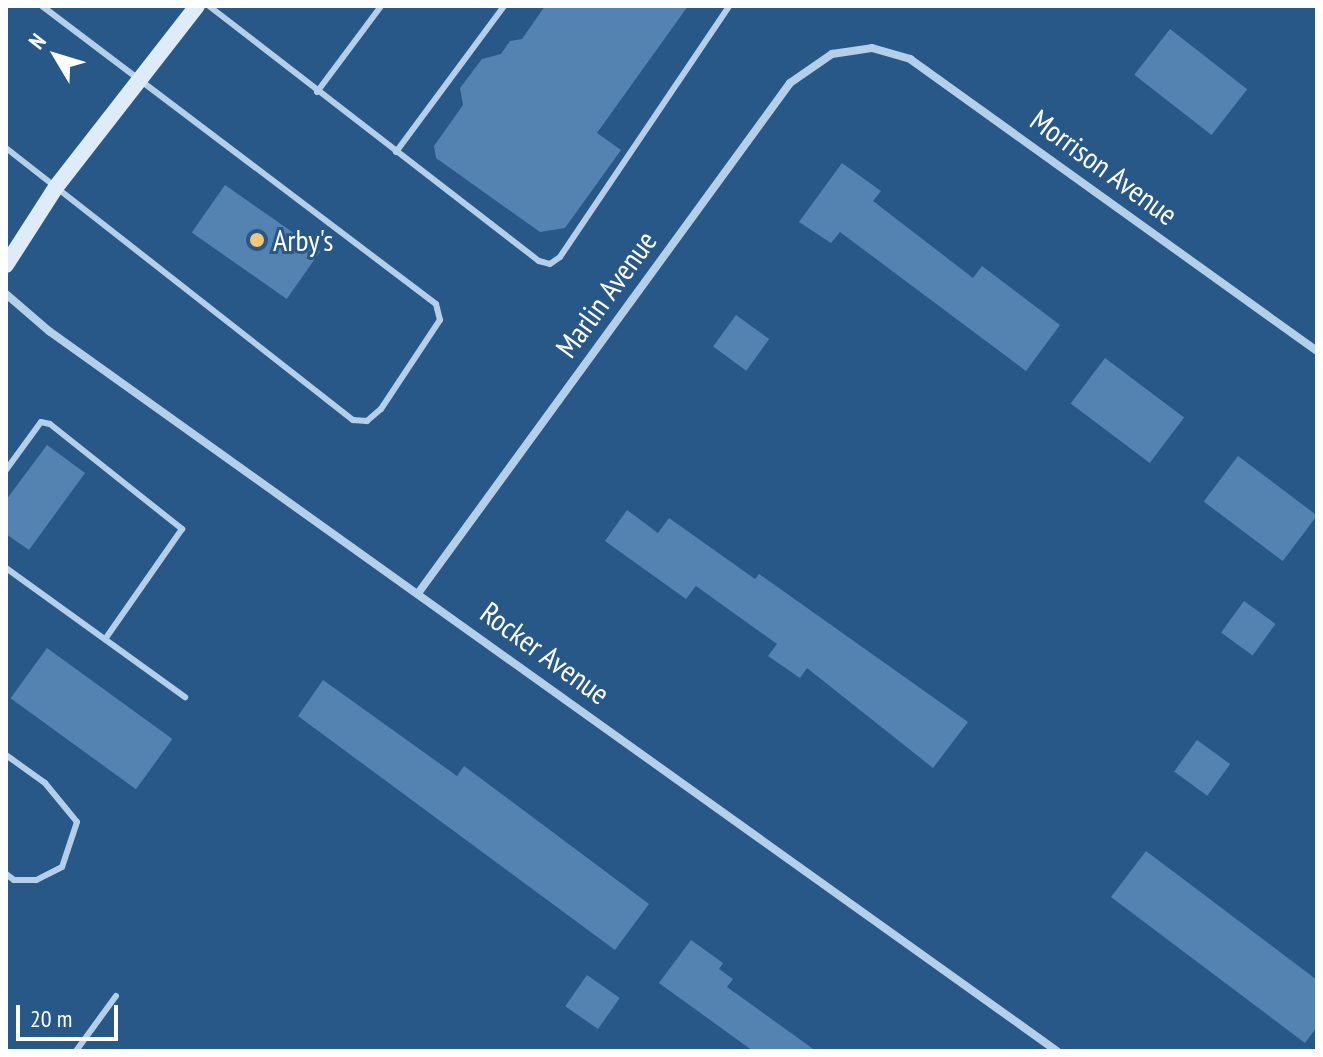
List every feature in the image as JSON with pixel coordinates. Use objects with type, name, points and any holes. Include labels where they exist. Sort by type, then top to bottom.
[{"type":"main road","points":[[6,265],[56,187],[142,81],[197,6]]},
{"type":"street","name":"Morrison Avenue","points":[[852,49],[895,53],[932,73],[1317,351]]},
{"type":"street","name":"Marlin Avenue","points":[[419,592],[790,83],[816,61],[852,49]]},
{"type":"street","name":"Rocker Avenue","points":[[6,294],[49,331],[419,592],[1057,1051]]},
{"type":"lane","points":[[6,148],[353,420],[367,421],[381,409],[440,320],[436,304],[42,6]]},
{"type":"lane","points":[[209,6],[539,261],[550,264],[560,257],[729,6]]},
{"type":"lane","points":[[317,92],[381,6]]},
{"type":"lane","points":[[396,152],[504,6]]},
{"type":"lane","points":[[6,470],[41,422],[50,424],[182,529],[106,638]]},
{"type":"lane","points":[[6,568],[185,697]]},
{"type":"lane","points":[[6,755],[45,783],[77,822],[62,867],[36,880],[14,880],[6,874]]},
{"type":"lane","points":[[76,1051],[116,996]]},
{"type":"building","points":[[545,6],[688,6],[597,133],[621,150],[565,228],[540,232],[436,158],[434,146],[463,105],[460,88],[482,59],[501,54],[510,41],[522,39]]},
{"type":"building","points":[[1170,29],[1247,89],[1212,135],[1134,75]]},
{"type":"building","points":[[842,163],[881,191],[873,201],[973,278],[982,266],[1060,325],[1026,371],[840,232],[831,243],[799,222]]},
{"type":"building","points":[[225,185],[320,252],[287,299],[192,233]]},
{"type":"building","points":[[736,315],[769,339],[746,371],[713,347]]},
{"type":"building","points":[[1105,358],[1184,418],[1150,463],[1071,404]]},
{"type":"building","points":[[47,445],[85,473],[29,550],[6,534],[6,500]]},
{"type":"building","points":[[1238,456],[1317,516],[1283,561],[1204,502]]},
{"type":"building","points":[[627,510],[658,533],[669,518],[755,579],[759,574],[968,722],[933,768],[807,668],[800,678],[768,656],[777,644],[696,586],[686,599],[605,541]]},
{"type":"building","points":[[1244,601],[1276,624],[1253,655],[1221,633]]},
{"type":"building","points":[[47,648],[172,739],[136,789],[11,698]]},
{"type":"building","points":[[323,680],[457,776],[464,766],[649,904],[615,950],[298,716]]},
{"type":"building","points":[[1197,740],[1230,764],[1207,796],[1174,772]]},
{"type":"building","points":[[1146,851],[1317,980],[1317,1027],[1305,1043],[1111,897]]},
{"type":"building","points":[[691,940],[723,963],[719,969],[733,979],[727,987],[816,1051],[753,1051],[659,983]]},
{"type":"building","points":[[587,975],[620,998],[598,1029],[565,1006]]},
{"type":"place","name":"Arby's","points":[[257,240]]}]
